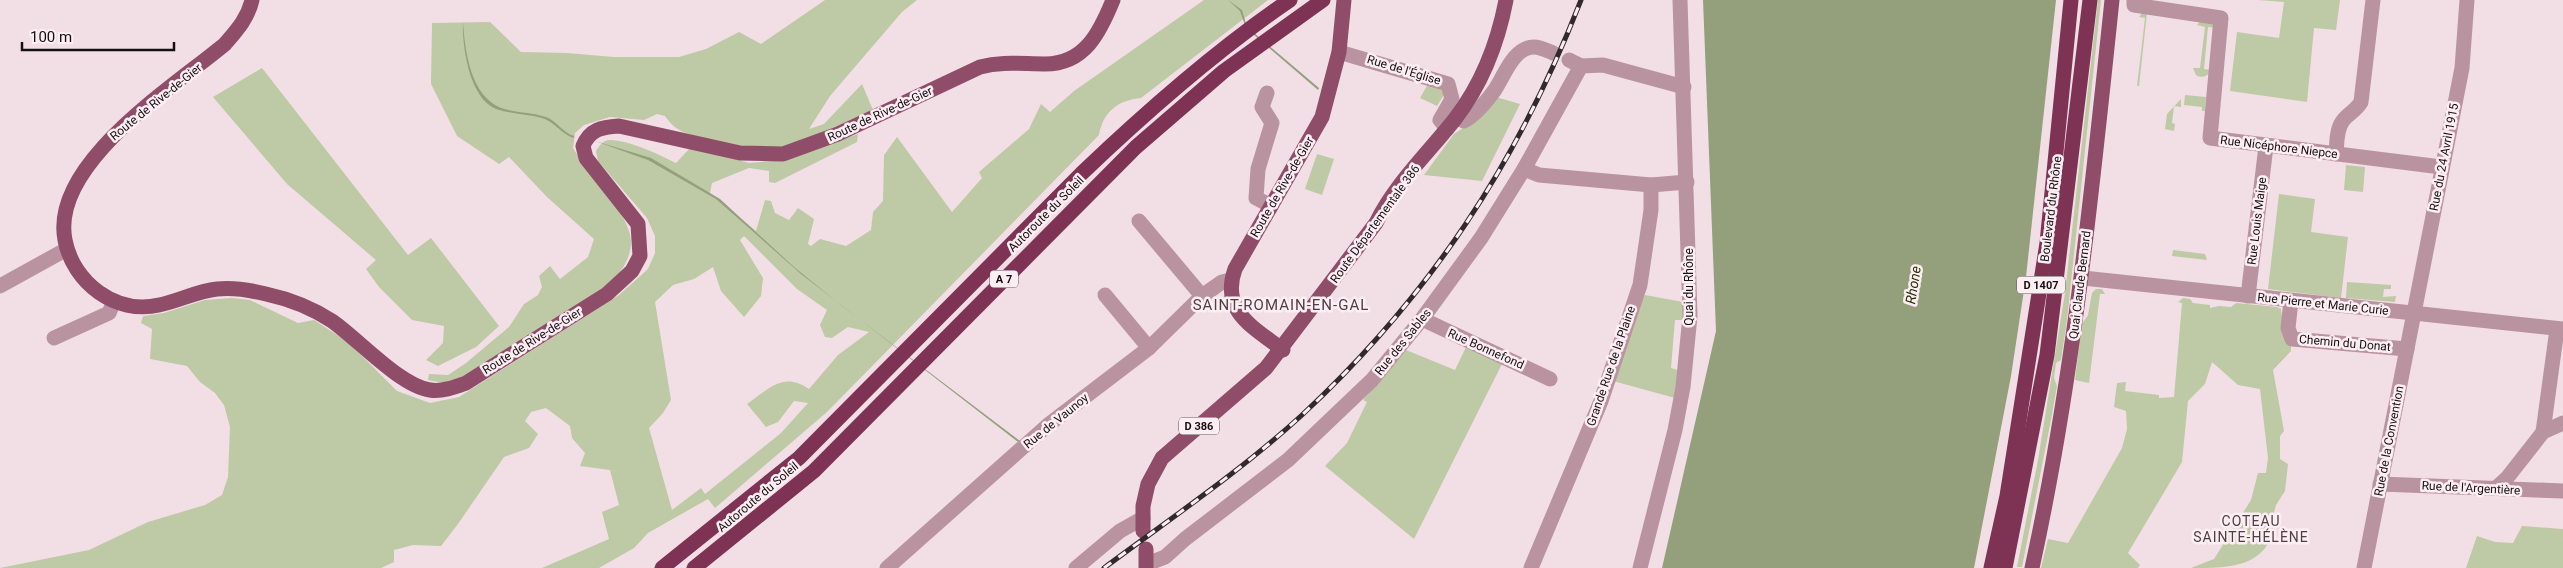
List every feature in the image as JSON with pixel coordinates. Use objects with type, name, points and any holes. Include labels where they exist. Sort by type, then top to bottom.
[{"type":"highway","name":"Autoroute du Soleil","points":[[662,568],[754,496],[798,458],[1125,132],[1214,56],[1290,0]]},
{"type":"highway","name":"Autoroute du Soleil","points":[[694,568],[821,464],[1136,147],[1224,71],[1323,0]]},
{"type":"highway","name":"Boulevard du Rhône","points":[[1991,568],[2007,496],[2048,243],[2071,0]]},
{"type":"highway","name":"Boulevard du Rhône","points":[[2005,568],[2047,355],[2090,0]]},
{"type":"main road","name":"Route de Rive-de-Gier","points":[[252,0],[248,14],[240,27],[225,44],[112,137],[80,176],[68,199],[64,238],[67,249],[83,278],[98,293],[127,306],[159,305],[199,292],[234,288],[286,298],[330,320],[398,375],[416,386],[430,390],[449,389],[466,383],[607,294],[632,271],[640,256],[638,224],[586,158],[583,146],[592,132],[606,127],[619,126],[740,153],[783,154],[838,134],[980,67],[1003,62],[1047,64],[1064,62],[1085,50],[1094,40],[1102,27],[1113,0]]},
{"type":"main road","name":"Route de Rive-de-Gier","points":[[1230,280],[1234,269],[1322,117],[1339,52],[1344,0]]},
{"type":"main road","name":"Route Départementale 386","points":[[1143,525],[1148,484],[1162,458],[1255,379],[1283,350],[1376,223],[1387,203],[1470,98],[1488,60],[1501,25],[1506,0]]},
{"type":"main road","name":"Quai Claude Bernard","points":[[2032,568],[2057,447],[2083,278],[2112,0]]},
{"type":"main road","points":[[1230,280],[1230,295],[1236,310],[1283,350]]},
{"type":"street","name":"Quai du Rhône","points":[[1640,568],[1676,430],[1683,387],[1691,301],[1680,0]]},
{"type":"street","name":"Rue Nicéphore Niepce","points":[[2134,0],[2134,5],[2221,18],[2210,138],[2441,167]]},
{"type":"street","points":[[2336,154],[2342,121],[2356,111],[2361,102],[2373,0]]},
{"type":"street","name":"Rue du 24 Avril 1915","points":[[2414,313],[2463,61],[2467,0]]},
{"type":"street","points":[[1451,123],[1464,121],[1471,117],[1493,92],[1515,56],[1535,47],[1553,53]]},
{"type":"street","name":"Rue de l'Église","points":[[1339,52],[1448,84],[1452,99],[1440,120],[1451,123]]},
{"type":"street","name":"Rue des Sables","points":[[1147,560],[1166,557],[1185,539],[1288,460],[1372,380],[1422,319],[1481,238],[1524,169],[1575,63],[1603,65],[1684,87]]},
{"type":"street","points":[[1267,93],[1262,107],[1272,123],[1258,169],[1256,198],[1271,206]]},
{"type":"street","name":"Rue Louis Maige","points":[[2248,296],[2266,146]]},
{"type":"street","points":[[1524,169],[1539,175],[1651,185],[1687,182]]},
{"type":"street","name":"Grande Rue de la Plaine","points":[[1531,568],[1600,401],[1627,318],[1640,285],[1651,210],[1651,185]]},
{"type":"street","points":[[1138,221],[1202,296]]},
{"type":"street","points":[[0,286],[67,249]]},
{"type":"street","name":"Rue Pierre et Marie Curie","points":[[2083,278],[2560,329]]},
{"type":"street","name":"Rue de Vaunoy","points":[[887,568],[1048,425],[1150,348],[1202,296],[1222,282],[1230,280]]},
{"type":"street","points":[[1105,296],[1150,348]]},
{"type":"street","points":[[54,338],[109,313],[114,301]]},
{"type":"street","name":"Chemin du Donat","points":[[2291,301],[2288,328],[2292,339],[2407,349]]},
{"type":"street","name":"Rue de la Convention","points":[[2364,568],[2414,313]]},
{"type":"street","name":"Rue Bonnefond","points":[[1422,319],[1550,379]]},
{"type":"street","points":[[2496,488],[2507,478],[2543,432],[2560,329]]},
{"type":"street","points":[[2543,432],[2563,424]]},
{"type":"street","name":"Rue de l'Argentière","points":[[2380,484],[2563,490]]},
{"type":"street","points":[[1076,568],[1120,530],[1143,525]]},
{"type":"shaded area","points":[[825,0],[917,0],[902,12],[830,96],[809,129],[824,124],[862,84],[873,110],[811,139],[771,148],[728,145],[691,135],[677,129],[665,116],[657,114],[644,120],[610,117],[584,125],[575,133],[573,148],[616,206],[629,230],[631,246],[629,256],[622,270],[604,288],[585,302],[506,353],[481,367],[447,382],[428,380],[429,374],[448,375],[466,363],[509,327],[524,304],[538,295],[542,287],[539,276],[550,266],[560,279],[588,257],[594,239],[547,197],[509,157],[499,164],[457,136],[431,84],[432,23],[490,22],[521,52],[614,57],[679,57],[706,49],[739,32],[761,44]]},
{"type":"shaded area","points":[[1204,0],[1268,0],[1141,98],[1125,101],[1113,109],[1104,120],[1099,135],[827,412],[715,508],[708,499],[648,533],[634,548],[599,568],[542,568],[609,539],[602,512],[619,505],[610,470],[580,466],[585,453],[572,438],[570,426],[546,408],[531,412],[525,421],[538,434],[529,448],[504,457],[441,546],[413,545],[394,550],[394,562],[381,568],[0,568],[89,550],[148,522],[205,505],[222,495],[228,477],[230,427],[224,405],[215,393],[200,382],[187,366],[150,359],[152,329],[141,323],[143,316],[164,313],[205,300],[232,298],[250,300],[298,323],[314,320],[348,342],[397,391],[430,403],[459,397],[619,295],[648,269],[655,253],[655,236],[647,218],[598,161],[596,151],[605,141],[618,141],[635,145],[676,163],[691,147],[749,163],[783,160],[858,134],[857,142],[775,183],[769,182],[769,171],[749,168],[712,183],[710,193],[756,231],[765,200],[771,201],[775,213],[789,220],[798,208],[814,219],[808,244],[811,246],[820,239],[846,246],[871,230],[873,212],[883,201],[884,155],[897,137],[952,212],[982,178],[979,172],[1029,129],[1041,104],[1050,112],[1074,91]],"holes":[[[744,236],[797,289],[827,310],[820,325],[825,337],[832,338],[848,327],[869,332],[838,355],[809,389],[800,384],[784,382],[769,388],[747,404],[766,427],[778,422],[794,401],[808,403],[781,433],[705,494],[701,488],[672,510],[649,428],[663,413],[671,400],[655,302],[673,285],[694,279],[713,267],[721,291],[744,317],[761,296],[763,278],[740,240]]]},
{"type":"shaded area","points":[[2098,0],[2101,0],[2067,320],[2061,360],[2056,363],[2054,378],[2057,386],[2022,567],[2017,567],[2038,460],[2065,293]]},
{"type":"shaded area","points":[[2258,0],[2340,0],[2336,30],[2314,28],[2307,102],[2230,91],[2237,32],[2279,38],[2284,2]]},
{"type":"shaded area","points":[[2142,13],[2147,13],[2139,86],[2137,86],[2145,18],[2139,17]]},
{"type":"shaded area","points":[[2208,19],[2217,28],[2208,27],[2204,69],[2212,70],[2207,75],[2200,77],[2196,75],[2193,68],[2200,68],[2205,27],[2197,25],[2200,21]]},
{"type":"shaded area","points":[[262,68],[408,255],[431,238],[499,326],[476,347],[438,366],[426,360],[443,343],[444,326],[412,320],[379,287],[366,269],[376,260],[287,184],[213,97]]},
{"type":"shaded area","points":[[1428,84],[1442,88],[1445,93],[1437,106],[1420,98]]},
{"type":"shaded area","points":[[2185,95],[2206,97],[2205,111],[2202,111],[2202,107],[2184,105]]},
{"type":"shaded area","points":[[1496,97],[1520,104],[1482,181],[1424,175],[1454,134],[1472,122]]},
{"type":"shaded area","points":[[2181,99],[2181,107],[2174,106]]},
{"type":"shaded area","points":[[2174,107],[2172,123],[2175,124],[2174,131],[2165,129],[2167,114]]},
{"type":"shaded area","points":[[1317,154],[1334,159],[1322,195],[1305,189]]},
{"type":"shaded area","points":[[2346,165],[2365,167],[2363,192],[2344,190]]},
{"type":"shaded area","points":[[2279,194],[2315,199],[2311,232],[2348,237],[2341,298],[2268,289]]},
{"type":"shaded area","points":[[2173,250],[2205,254],[2207,260],[2172,256]]},
{"type":"shaded area","points":[[2347,282],[2391,285],[2391,289],[2384,289],[2383,297],[2396,296],[2395,302],[2346,298]]},
{"type":"shaded area","points":[[2096,289],[2102,289],[2105,294],[2100,294],[2089,383],[2075,380],[2082,324],[2088,315],[2092,293]]},
{"type":"shaded area","points":[[1645,295],[1683,302],[1683,320],[1675,320],[1671,368],[1678,370],[1675,398],[1613,381],[1631,323]]},
{"type":"shaded area","points":[[2183,298],[2190,299],[2193,303],[2210,305],[2210,308],[2219,306],[2231,307],[2236,303],[2281,309],[2283,326],[2291,344],[2291,351],[2273,370],[2284,431],[2280,436],[2280,459],[2288,464],[2285,491],[2276,505],[2273,517],[2276,521],[2272,537],[2256,557],[2246,562],[2233,566],[2191,568],[2214,559],[2251,500],[2258,473],[2266,473],[2268,458],[2260,389],[2238,385],[2212,362],[2205,384],[2188,401],[2182,462],[2128,553],[2140,565],[2138,568],[2041,568],[2048,539],[2068,543],[2122,448],[2127,429],[2126,411],[2114,407],[2117,383],[2126,382],[2125,391],[2159,395],[2159,398],[2174,397],[2182,303],[2178,302]]},
{"type":"shaded area","points":[[1467,345],[1503,362],[1414,539],[1325,466],[1347,443],[1367,402],[1363,400],[1406,350],[1455,370]]},
{"type":"shaded area","points":[[2522,526],[2563,529],[2563,568],[2466,568],[2477,536],[2495,542],[2513,543]]},
{"type":"water","points":[[1228,0],[1242,10],[1247,27],[1319,88],[1318,90],[1246,28],[1240,11]]},
{"type":"water","name":"Rhone","points":[[1703,0],[2056,0],[2026,277],[2011,376],[1974,568],[1662,568],[1716,331]]},
{"type":"water","points":[[463,22],[465,46],[471,71],[482,93],[501,108],[546,117],[574,136],[574,138],[542,118],[502,111],[487,103],[473,83],[469,70],[464,44]]},
{"type":"water","points":[[595,141],[651,158],[720,199],[794,267],[835,301],[801,274],[716,199],[648,160]]},
{"type":"water","points":[[858,318],[1020,441],[1018,442]]},
{"type":"railway","points":[[1104,568],[1230,475],[1279,436],[1348,370],[1391,323],[1466,224],[1499,171],[1529,116],[1581,0]]},
{"type":"district","name":"SAINT-ROMAIN-EN-GAL","points":[[1281,305]]},
{"type":"district","name":"COTEAU SAINTE-HÉLÈNE","points":[[2251,530]]}]
